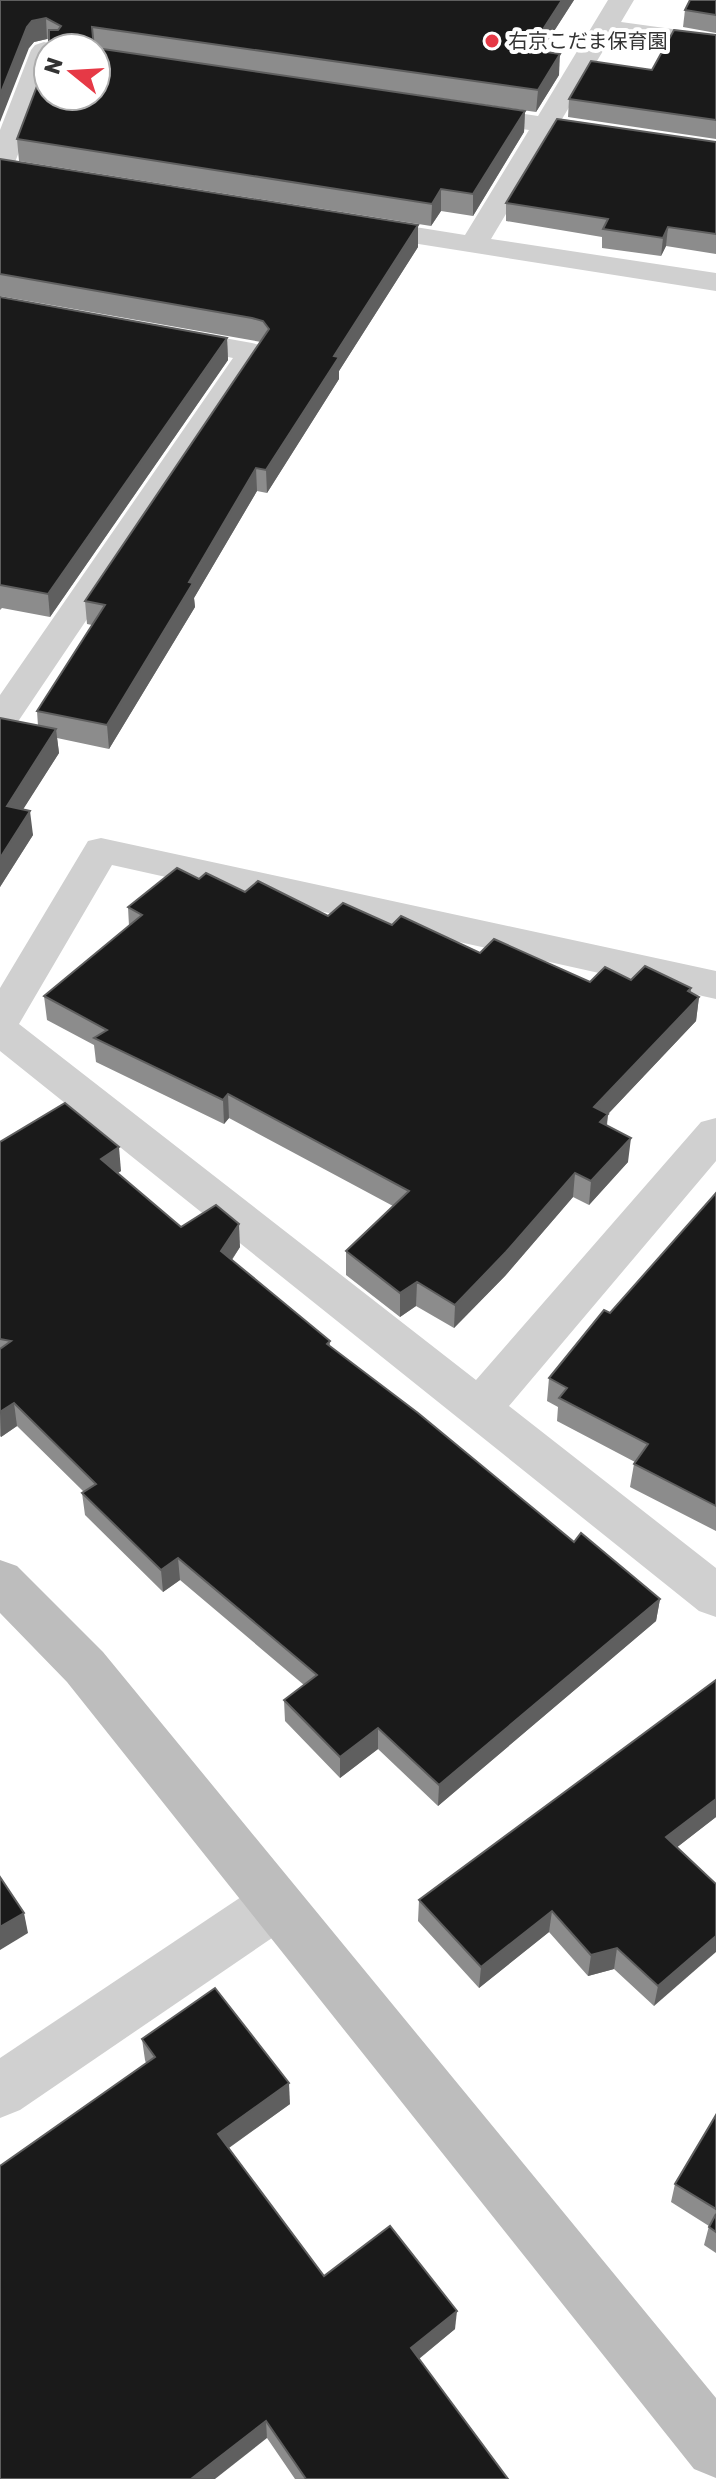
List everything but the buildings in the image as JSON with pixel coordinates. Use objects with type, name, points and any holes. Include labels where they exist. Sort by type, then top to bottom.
[{"type":"street","points":[[473,245],[621,0]]},
{"type":"street","points":[[604,27],[716,43]]},
{"type":"street","points":[[32,82],[0,167],[32,174]]},
{"type":"street","points":[[437,109],[716,150]]},
{"type":"street","points":[[331,222],[716,282]]},
{"type":"street","points":[[0,721],[252,352],[134,331]]},
{"type":"street","points":[[0,1022],[101,850],[716,985]]},
{"type":"street","points":[[0,1030],[716,1596]]},
{"type":"street","points":[[479,1409],[716,1133]]},
{"type":"street","points":[[0,1580],[85,1667],[716,2447]]},
{"type":"street","points":[[0,2091],[275,1905]]},
{"type":"place","name":"右京こだま保育園","points":[[492,41]]}]
